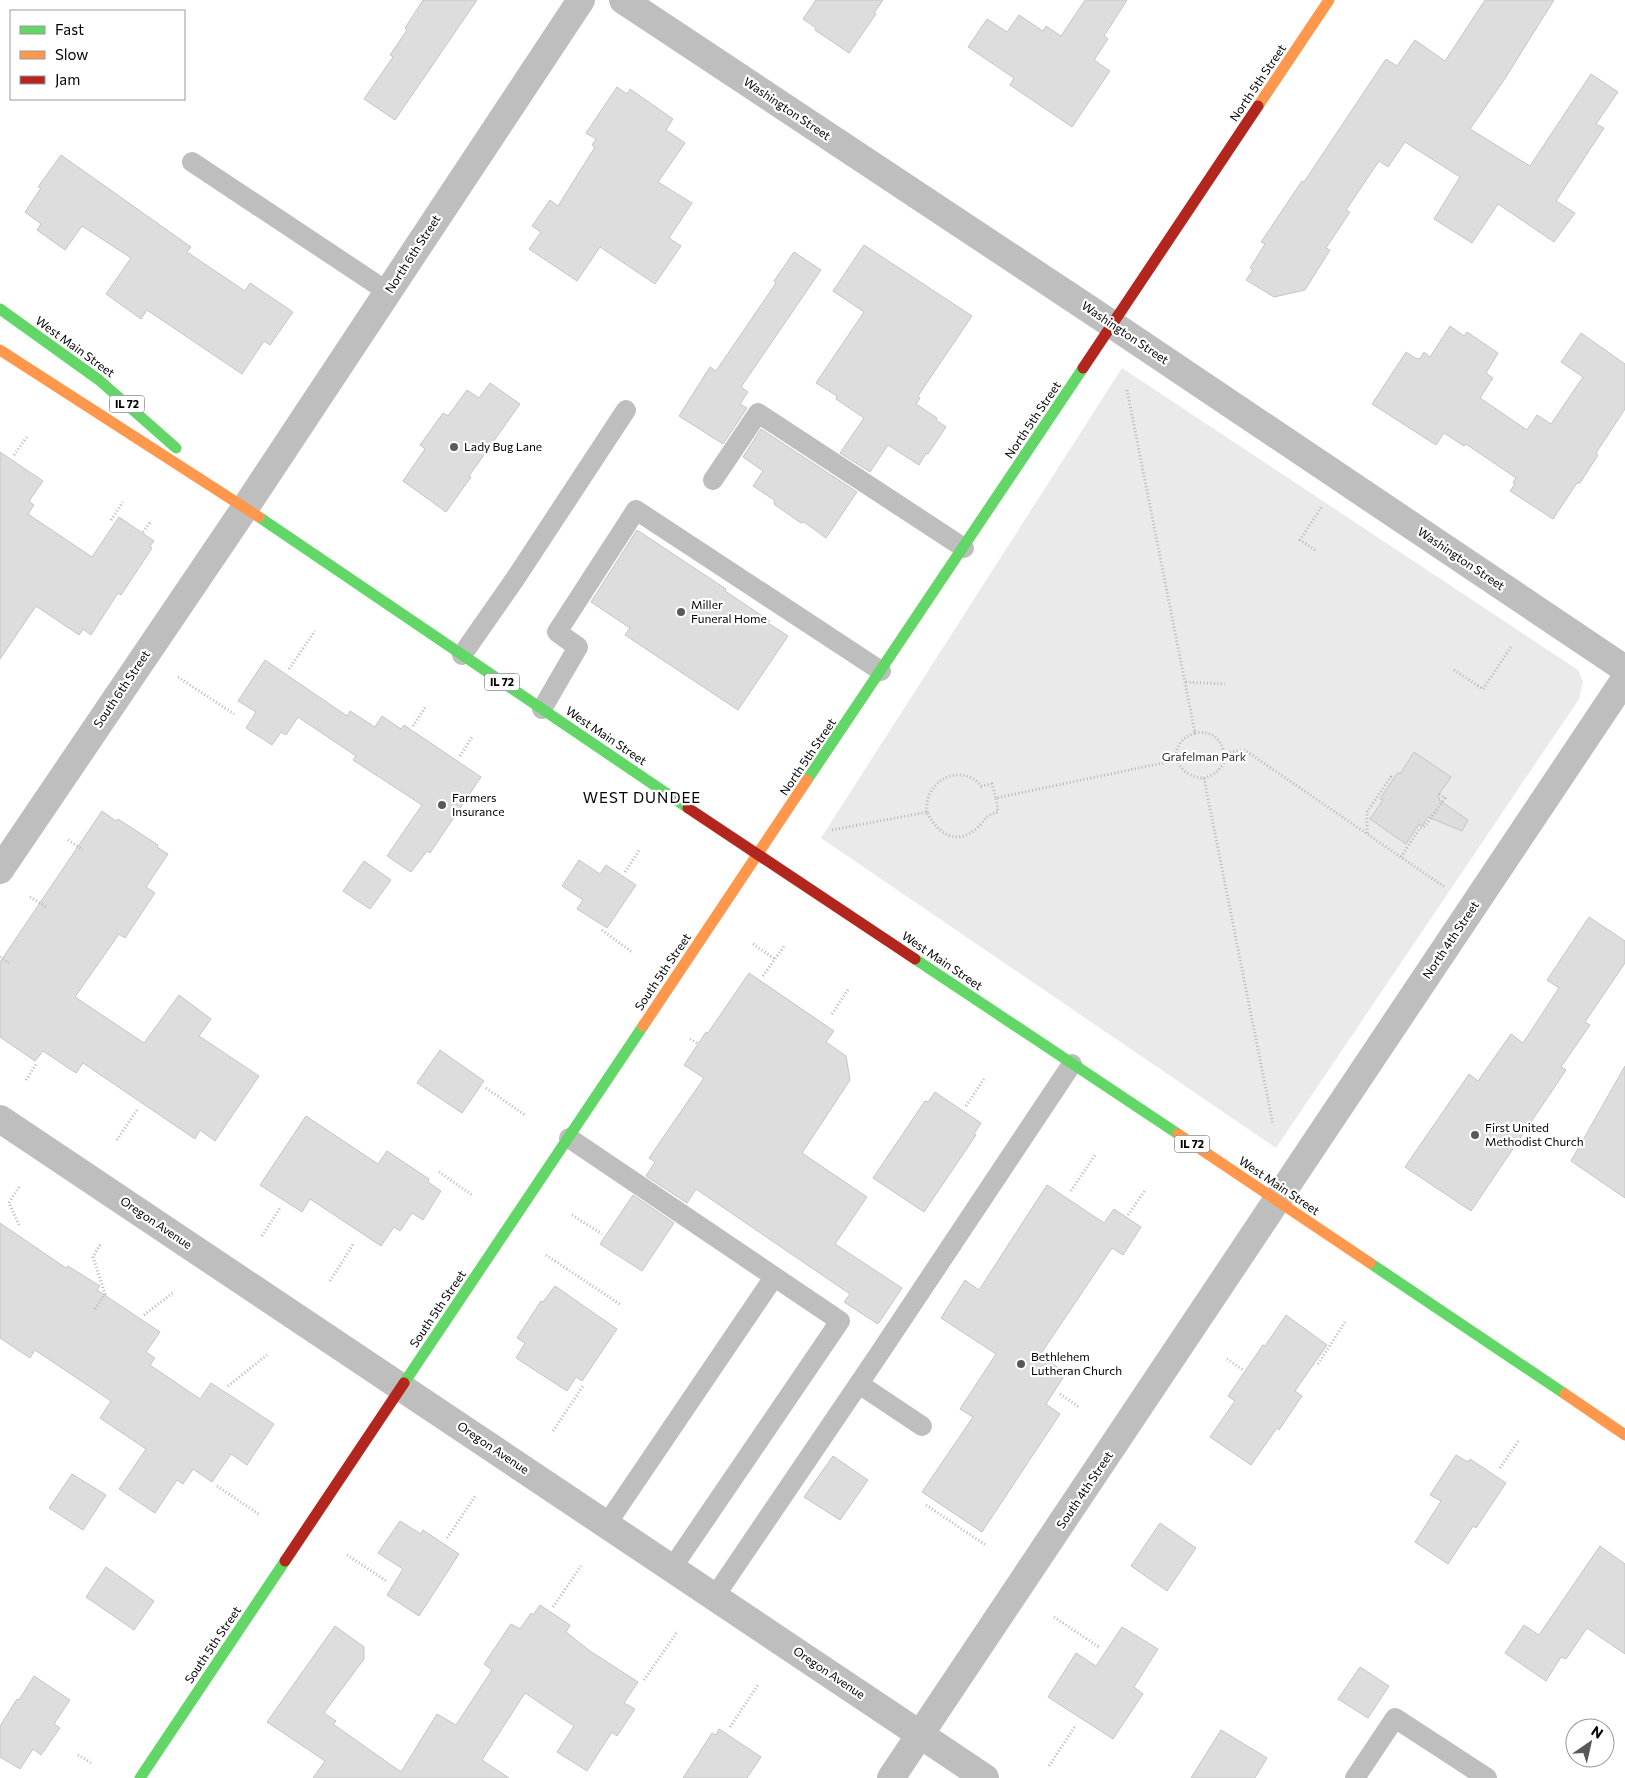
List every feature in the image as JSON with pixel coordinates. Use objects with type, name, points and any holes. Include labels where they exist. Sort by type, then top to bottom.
[{"type":"main road","name":"North 5th Street","points":[[759,855],[1329,0]]},
{"type":"main road","name":"West Main Street","points":[[0,310],[99,380],[245,508]]},
{"type":"main road","name":"West Main Street","points":[[0,350],[245,508],[1625,1436]]},
{"type":"main road","name":"South 5th Street","points":[[140,1778],[759,855]]},
{"type":"street","name":"North 6th Street","points":[[245,508],[581,0]]},
{"type":"street","name":"Washington Street","points":[[623,0],[1113,325],[1625,669]]},
{"type":"street","name":"South 6th Street","points":[[0,870],[245,508]]},
{"type":"street","name":"North 4th Street","points":[[1278,1201],[1625,680]]},
{"type":"street","name":"Oregon Avenue","points":[[0,1119],[985,1778]]},
{"type":"street","name":"South 4th Street","points":[[891,1778],[1278,1201]]},
{"type":"lane","points":[[192,162],[388,292]]},
{"type":"lane","points":[[462,655],[515,579],[626,410]]},
{"type":"lane","points":[[713,480],[758,413],[964,548]]},
{"type":"lane","points":[[542,709],[578,647],[557,632],[636,510],[881,671]]},
{"type":"lane","points":[[715,1596],[1072,1064]]},
{"type":"lane","points":[[569,1138],[840,1321],[672,1568]]},
{"type":"lane","points":[[606,1525],[774,1276]]},
{"type":"lane","points":[[859,1384],[922,1426]]},
{"type":"lane","points":[[1355,1778],[1395,1718],[1487,1778]]},
{"type":"path","points":[[1127,390],[1195,732]]},
{"type":"path","points":[[14,455],[27,437]]},
{"type":"path","points":[[1315,550],[1300,540],[1341,479]]},
{"type":"path","points":[[111,520],[123,502]]},
{"type":"path","points":[[143,532],[151,521]]},
{"type":"path","points":[[289,670],[315,631]]},
{"type":"path","points":[[1454,670],[1483,689],[1510,647]]},
{"type":"path","points":[[178,677],[234,714]]},
{"type":"path","points":[[1186,682],[1225,684]]},
{"type":"path","points":[[413,726],[426,706]]},
{"type":"path","points":[[1202,731],[1214,735],[1223,747],[1224,753],[1225,757],[1219,770],[1212,776],[1204,778],[1194,778],[1185,773],[1178,765],[1176,754],[1180,743],[1189,735],[1202,731]]},
{"type":"path","points":[[460,756],[472,737]]},
{"type":"path","points":[[1224,753],[1242,750],[1250,753],[1473,907]]},
{"type":"path","points":[[996,798],[1177,760]]},
{"type":"path","points":[[951,775],[960,775],[969,776],[981,786],[992,784],[998,812],[988,815],[970,833],[960,836],[947,835],[939,831],[927,812],[927,800],[933,786],[941,779],[951,775]]},
{"type":"path","points":[[1367,834],[1367,812],[1391,777],[1393,779]]},
{"type":"path","points":[[1204,778],[1273,1124]]},
{"type":"path","points":[[1401,857],[1420,828],[1425,826],[1445,798],[1439,794]]},
{"type":"path","points":[[832,830],[927,812]]},
{"type":"path","points":[[68,840],[83,850]]},
{"type":"path","points":[[625,872],[640,849]]},
{"type":"path","points":[[30,897],[48,908]]},
{"type":"path","points":[[602,930],[633,953]]},
{"type":"path","points":[[753,944],[775,959]]},
{"type":"path","points":[[763,976],[785,945]]},
{"type":"path","points":[[0,957],[9,963]]},
{"type":"path","points":[[832,1014],[849,988]]},
{"type":"path","points":[[690,1039],[697,1043]]},
{"type":"path","points":[[26,1080],[36,1063]]},
{"type":"path","points":[[966,1106],[984,1079]]},
{"type":"path","points":[[486,1088],[526,1115]]},
{"type":"path","points":[[117,1140],[136,1110]]},
{"type":"path","points":[[1071,1191],[1095,1155]]},
{"type":"path","points":[[439,1172],[472,1195]]},
{"type":"path","points":[[19,1187],[9,1203],[20,1227]]},
{"type":"path","points":[[1128,1215],[1146,1189]]},
{"type":"path","points":[[262,1236],[280,1208]]},
{"type":"path","points":[[572,1215],[602,1234]]},
{"type":"path","points":[[95,1309],[104,1294],[93,1257],[101,1243]]},
{"type":"path","points":[[330,1281],[354,1243]]},
{"type":"path","points":[[546,1255],[620,1305]]},
{"type":"path","points":[[144,1315],[174,1292]]},
{"type":"path","points":[[1318,1364],[1345,1322]]},
{"type":"path","points":[[228,1386],[267,1355]]},
{"type":"path","points":[[1227,1358],[1243,1370]]},
{"type":"path","points":[[553,1431],[582,1386]]},
{"type":"path","points":[[1060,1394],[1080,1408]]},
{"type":"path","points":[[1500,1468],[1519,1440]]},
{"type":"path","points":[[217,1486],[260,1515]]},
{"type":"path","points":[[447,1538],[476,1495]]},
{"type":"path","points":[[926,1506],[987,1546]]},
{"type":"path","points":[[347,1555],[388,1582]]},
{"type":"path","points":[[553,1607],[581,1566]]},
{"type":"path","points":[[1054,1617],[1099,1647]]},
{"type":"path","points":[[644,1680],[678,1631]]},
{"type":"path","points":[[730,1726],[758,1685]]},
{"type":"path","points":[[1049,1766],[1076,1725]]},
{"type":"path","points":[[78,1755],[93,1764]]},
{"type":"green space","name":"Grafelman Park","points":[[1122,368],[1578,670],[1583,682],[1579,699],[1276,1148],[821,838]]},
{"type":"building","points":[[423,0],[477,0],[395,120],[364,99],[393,57],[390,55],[407,30],[405,28]]},
{"type":"building","points":[[816,0],[883,0],[874,13],[876,14],[849,53],[815,30],[816,28],[803,19]]},
{"type":"building","points":[[1085,0],[1127,0],[1104,36],[1108,39],[1094,60],[1110,71],[1072,127],[1010,85],[1014,78],[968,47],[987,19],[1007,32],[1019,15],[1043,31],[1046,26],[1061,36]]},
{"type":"building","points":[[1485,0],[1554,0],[1504,80],[1470,129],[1530,166],[1591,74],[1618,92],[1596,124],[1604,128],[1556,201],[1575,213],[1554,242],[1498,204],[1472,243],[1434,219],[1460,177],[1405,142],[1388,167],[1379,161],[1346,210],[1350,212],[1326,248],[1330,250],[1305,290],[1274,297],[1246,280],[1253,270],[1250,268],[1265,244],[1261,242],[1302,181],[1304,182],[1386,59],[1397,66],[1415,40],[1445,61]]},
{"type":"building","points":[[617,87],[627,94],[630,89],[673,119],[666,130],[685,143],[658,182],[692,203],[669,238],[681,246],[655,284],[600,247],[577,281],[529,249],[541,232],[532,226],[550,200],[558,206],[595,147],[592,145],[596,139],[586,133]]},
{"type":"building","points":[[61,155],[191,247],[187,252],[245,291],[250,283],[293,312],[270,345],[264,341],[242,374],[147,310],[141,319],[106,294],[131,258],[82,226],[65,250],[37,230],[41,224],[25,212],[41,188],[38,187]]},
{"type":"building","points":[[864,245],[972,316],[918,396],[920,398],[916,404],[937,418],[936,420],[946,427],[919,465],[888,445],[870,472],[840,453],[864,418],[836,399],[837,396],[816,383],[864,312],[833,291]]},
{"type":"building","points":[[794,252],[821,270],[741,387],[748,392],[740,404],[747,408],[723,444],[679,416],[710,367],[716,371],[776,283],[774,281]]},
{"type":"building","points":[[1450,326],[1464,336],[1467,332],[1498,353],[1486,373],[1493,378],[1480,398],[1527,430],[1537,415],[1551,424],[1583,377],[1561,362],[1581,333],[1625,364],[1625,409],[1596,453],[1598,455],[1580,483],[1577,483],[1553,519],[1510,491],[1515,484],[1513,483],[1516,478],[1466,444],[1464,446],[1444,433],[1436,445],[1372,404],[1406,352],[1417,359],[1420,359],[1424,352],[1430,357]]},
{"type":"building","name":"Lady Bug Lane","points":[[490,383],[520,404],[446,512],[403,481],[425,449],[420,445],[443,413],[448,416],[467,390],[479,398]]},
{"type":"building","points":[[761,429],[857,492],[826,538],[775,505],[774,500],[753,486],[763,471],[743,457]]},
{"type":"building","points":[[0,452],[43,481],[29,501],[34,505],[28,514],[92,557],[119,517],[154,541],[150,546],[152,548],[121,595],[118,593],[91,635],[83,629],[79,635],[36,606],[0,659]]},
{"type":"building","name":"Miller Funeral Home","points":[[637,530],[726,589],[725,591],[770,621],[768,623],[788,636],[738,710],[625,635],[630,628],[591,602]]},
{"type":"building","points":[[265,660],[347,716],[350,711],[375,727],[382,716],[401,729],[404,725],[481,777],[430,853],[427,851],[411,872],[387,856],[422,805],[353,760],[356,756],[298,717],[286,735],[281,732],[272,745],[246,728],[256,712],[238,701]]},
{"type":"building","points":[[1414,752],[1451,777],[1437,797],[1468,820],[1462,831],[1428,817],[1422,826],[1419,824],[1406,844],[1370,819],[1383,800],[1380,799],[1398,772],[1400,774]]},
{"type":"building","points":[[102,811],[158,845],[157,847],[168,854],[146,887],[155,893],[125,938],[119,934],[75,997],[144,1043],[179,995],[211,1019],[199,1036],[259,1076],[215,1141],[200,1130],[195,1139],[83,1063],[76,1073],[43,1051],[35,1061],[0,1037],[0,962]]},
{"type":"building","points":[[579,860],[600,874],[606,865],[636,885],[607,928],[577,909],[583,900],[562,886]]},
{"type":"building","points":[[364,861],[391,880],[370,909],[343,891]]},
{"type":"building","name":"First United Methodist Church","points":[[1589,917],[1625,941],[1625,963],[1585,1022],[1590,1025],[1561,1067],[1566,1070],[1471,1211],[1405,1167],[1469,1074],[1478,1081],[1511,1034],[1523,1043],[1559,988],[1547,980]]},
{"type":"building","points":[[749,973],[834,1031],[826,1042],[846,1056],[850,1080],[802,1153],[867,1197],[835,1244],[902,1288],[878,1324],[844,1302],[850,1294],[696,1189],[687,1203],[646,1176],[655,1162],[649,1158],[704,1078],[684,1065]]},
{"type":"building","points":[[440,1050],[484,1081],[462,1113],[417,1083]]},
{"type":"building","points":[[1625,1066],[1625,1198],[1571,1161]]},
{"type":"building","points":[[935,1092],[981,1123],[974,1134],[976,1135],[924,1212],[873,1178],[925,1101],[928,1102]]},
{"type":"building","points":[[306,1116],[378,1164],[387,1151],[429,1179],[428,1182],[441,1191],[423,1220],[412,1213],[400,1231],[394,1227],[381,1246],[310,1199],[302,1212],[260,1185]]},
{"type":"building","name":"Bethlehem Lutheran Church","points":[[1047,1185],[1104,1223],[1114,1209],[1141,1227],[1123,1255],[1112,1248],[1040,1355],[1066,1373],[1046,1404],[1060,1414],[982,1532],[922,1492],[973,1417],[960,1409],[996,1354],[941,1318],[965,1280],[979,1290]]},
{"type":"building","points":[[633,1195],[674,1223],[642,1271],[600,1244]]},
{"type":"building","points":[[0,1223],[66,1268],[68,1266],[100,1286],[97,1290],[160,1332],[146,1352],[155,1358],[150,1365],[200,1399],[211,1383],[274,1424],[247,1465],[231,1454],[212,1482],[193,1469],[183,1484],[177,1480],[155,1513],[119,1489],[146,1449],[100,1418],[111,1401],[35,1350],[30,1358],[0,1338]]},
{"type":"building","points":[[555,1286],[617,1329],[582,1381],[576,1377],[567,1391],[516,1358],[525,1343],[517,1338],[541,1301],[543,1302]]},
{"type":"building","points":[[1286,1315],[1327,1345],[1295,1391],[1302,1396],[1279,1430],[1277,1428],[1251,1465],[1210,1437],[1235,1401],[1228,1396]]},
{"type":"building","points":[[1456,1455],[1468,1462],[1470,1459],[1506,1483],[1476,1528],[1473,1526],[1448,1564],[1415,1542],[1441,1501],[1430,1495]]},
{"type":"building","points":[[833,1456],[868,1480],[840,1520],[804,1497]]},
{"type":"building","points":[[72,1474],[106,1495],[83,1530],[49,1508]]},
{"type":"building","points":[[400,1521],[421,1534],[423,1530],[459,1554],[419,1616],[387,1595],[403,1569],[378,1553]]},
{"type":"building","points":[[1160,1523],[1196,1548],[1167,1591],[1131,1566]]},
{"type":"building","points":[[1600,1546],[1625,1564],[1625,1654],[1587,1628],[1566,1659],[1561,1657],[1546,1681],[1505,1653],[1524,1625],[1539,1635]]},
{"type":"building","points":[[106,1567],[154,1601],[134,1630],[86,1597]]},
{"type":"building","points":[[540,1605],[570,1625],[566,1632],[590,1651],[638,1682],[624,1703],[635,1709],[617,1736],[612,1732],[587,1771],[557,1752],[574,1726],[525,1693],[482,1760],[509,1778],[313,1778],[325,1761],[267,1722],[335,1626],[364,1647],[364,1659],[324,1713],[336,1721],[333,1724],[401,1772],[437,1714],[456,1725],[492,1670],[484,1664],[511,1624],[520,1629],[531,1613],[533,1615]]},
{"type":"building","points":[[1122,1627],[1158,1649],[1134,1687],[1143,1694],[1113,1739],[1048,1697],[1076,1653],[1096,1666]]},
{"type":"building","points":[[1360,1667],[1389,1686],[1368,1718],[1338,1699]]},
{"type":"building","points":[[34,1676],[70,1700],[54,1724],[60,1728],[41,1755],[33,1749],[20,1769],[0,1757],[0,1726]]},
{"type":"building","points":[[719,1729],[761,1757],[747,1778],[683,1778],[712,1733],[716,1735]]},
{"type":"building","points":[[1221,1730],[1267,1758],[1255,1778],[1191,1778]]},
{"type":"traffic: fast","points":[[0,309],[99,380],[176,448]]},
{"type":"traffic: fast","points":[[807,780],[1083,368]]},
{"type":"traffic: fast","points":[[259,517],[688,808]]},
{"type":"traffic: fast","points":[[915,959],[1178,1134]]},
{"type":"traffic: fast","points":[[404,1383],[643,1026]]},
{"type":"traffic: fast","points":[[1370,1263],[1565,1394]]},
{"type":"traffic: fast","points":[[140,1778],[285,1561]]},
{"type":"traffic: slow","points":[[1258,106],[1329,0]]},
{"type":"traffic: slow","points":[[0,350],[259,517]]},
{"type":"traffic: slow","points":[[643,1026],[807,780]]},
{"type":"traffic: slow","points":[[1178,1134],[1370,1263]]},
{"type":"traffic: slow","points":[[1565,1394],[1625,1435]]},
{"type":"traffic: jam","points":[[1083,368],[1258,106]]},
{"type":"traffic: jam","points":[[688,808],[915,959]]},
{"type":"traffic: jam","points":[[285,1561],[404,1383]]},
{"type":"place","name":"Lady Bug Lane","points":[[454,447]]},
{"type":"place","name":"Miller Funeral Home","points":[[681,612]]},
{"type":"place","name":"Farmers Insurance","points":[[442,805]]},
{"type":"place","name":"First United Methodist Church","points":[[1475,1135]]},
{"type":"place","name":"Bethlehem Lutheran Church","points":[[1021,1364]]},
{"type":"district","name":"WEST DUNDEE","points":[[642,798]]}]
